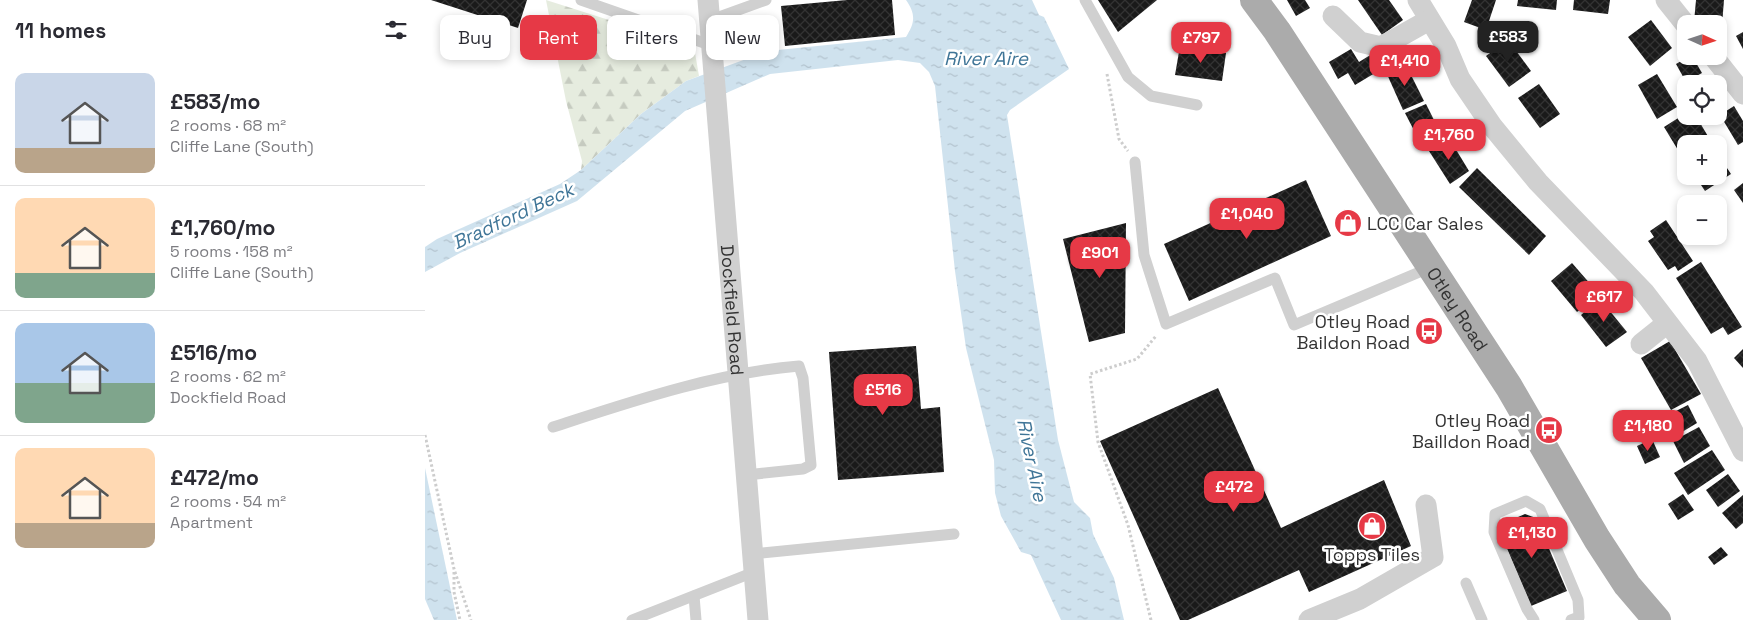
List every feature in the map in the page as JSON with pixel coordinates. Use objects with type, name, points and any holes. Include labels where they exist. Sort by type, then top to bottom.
[{"type":"main road","name":"Otley Road","points":[[1254,0],[1277,31],[1429,268],[1509,387],[1597,540],[1627,585],[1656,620]]},
{"type":"street","name":"Dockfield Road","points":[[708,0],[708,15]]},
{"type":"street","points":[[1418,0],[1446,46],[1460,79],[1492,126],[1538,182],[1644,292],[1666,324],[1697,361],[1743,451]]},
{"type":"street","points":[[1666,0],[1678,15]]},
{"type":"street","points":[[1333,16],[1360,42],[1381,46],[1429,20]]},
{"type":"street","name":"Dockfield Road","points":[[711,60],[758,620]]},
{"type":"street","points":[[1720,65],[1743,94]]},
{"type":"street","points":[[1641,344],[1666,324]]},
{"type":"street","points":[[1309,620],[1360,599],[1433,557],[1427,505]]},
{"type":"lane","points":[[581,0],[706,44]]},
{"type":"lane","points":[[725,15],[766,0]]},
{"type":"lane","points":[[1085,0],[1128,77],[1151,96],[1197,105]]},
{"type":"lane","points":[[1135,162],[1144,255],[1166,324],[1275,278],[1294,326],[1429,268]]},
{"type":"lane","points":[[553,427],[639,400],[738,374],[799,366],[803,378],[811,465],[803,469],[745,475]]},
{"type":"lane","points":[[1534,620],[1527,609],[1494,532],[1495,514],[1526,501],[1539,509],[1578,600],[1575,618]]},
{"type":"lane","points":[[631,620],[693,596],[753,563],[953,534]]},
{"type":"lane","points":[[1466,583],[1482,620]]},
{"type":"lane","points":[[693,596],[696,620]]},
{"type":"path","points":[[1105,36],[1102,47],[1119,139],[1135,162]]},
{"type":"path","points":[[1151,620],[1128,525],[1098,442],[1090,374],[1137,359],[1166,324]]},
{"type":"path","points":[[425,435],[454,568],[471,620]]},
{"type":"path","points":[[454,568],[454,592],[460,620]]},
{"type":"green space","points":[[546,0],[593,15],[549,15]]},
{"type":"green space","points":[[597,16],[607,19],[607,60],[696,59],[699,76],[686,81],[641,114],[581,170],[582,161],[566,101],[558,60],[597,60]]},
{"type":"water","name":"River Aire","points":[[906,0],[1032,0],[1039,15],[1044,17],[1069,69],[1010,110],[1007,115],[1058,440],[1074,502],[1090,518],[1093,534],[1114,578],[1124,620],[1061,620],[1031,555],[1021,552],[1001,516],[995,493],[994,460],[966,348],[955,271],[935,86],[929,72],[920,63],[898,60],[770,74],[685,111],[577,201],[460,253],[425,272],[425,247],[437,239],[560,184],[581,170],[641,114],[686,81],[743,60],[779,60],[779,50],[906,37],[913,23],[911,10]]},
{"type":"water","points":[[425,468],[457,620],[434,620],[425,599]]},
{"type":"building","points":[[431,0],[527,0],[522,15],[520,15],[518,28],[510,25],[510,15],[478,15]]},
{"type":"building","points":[[847,0],[892,0],[895,35],[785,46],[781,6]]},
{"type":"building","points":[[1098,0],[1157,0],[1118,32]]},
{"type":"building","points":[[1287,0],[1305,0],[1310,8],[1296,16]]},
{"type":"building","points":[[1358,0],[1389,0],[1403,20],[1382,35]]},
{"type":"building","points":[[1472,0],[1496,0],[1486,30],[1464,22]]},
{"type":"building","points":[[1518,0],[1557,0],[1556,10],[1517,6]]},
{"type":"building","points":[[1574,0],[1610,0],[1608,14],[1573,10]]},
{"type":"building","points":[[1696,0],[1724,0],[1723,15],[1695,15]]},
{"type":"building","points":[[1651,20],[1672,48],[1650,66],[1628,37]]},
{"type":"building","points":[[1743,32],[1743,49],[1736,36]]},
{"type":"building","points":[[1508,40],[1531,71],[1509,87],[1486,56]]},
{"type":"building","points":[[1180,46],[1226,53],[1222,81],[1175,75]]},
{"type":"building","points":[[1351,49],[1359,62],[1372,54],[1380,70],[1355,85],[1348,73],[1338,79],[1329,62]]},
{"type":"building","points":[[1405,63],[1424,101],[1403,110],[1386,72]]},
{"type":"building","points":[[1676,64],[1697,65],[1702,73],[1698,75],[1682,75]]},
{"type":"building","points":[[1657,74],[1677,107],[1657,119],[1638,85]]},
{"type":"building","points":[[1539,84],[1560,114],[1540,128],[1518,98]]},
{"type":"building","points":[[1426,104],[1442,136],[1422,146],[1405,113]]},
{"type":"building","points":[[1734,106],[1743,121],[1743,142],[1738,145],[1726,125],[1727,110]]},
{"type":"building","points":[[1677,119],[1677,125],[1701,125],[1707,135],[1677,135],[1677,148],[1664,127]]},
{"type":"building","points":[[1449,138],[1469,171],[1450,184],[1429,151]]},
{"type":"building","points":[[1477,168],[1546,236],[1529,255],[1459,187]]},
{"type":"building","points":[[1727,168],[1731,174],[1727,177]]},
{"type":"building","points":[[1306,180],[1331,236],[1189,301],[1164,244]]},
{"type":"building","points":[[1743,183],[1743,203],[1734,190]]},
{"type":"building","points":[[1701,185],[1714,185],[1705,191]]},
{"type":"building","points":[[1666,220],[1677,237],[1677,245],[1682,245],[1693,261],[1678,271],[1675,266],[1668,270],[1648,241],[1654,237],[1650,231]]},
{"type":"building","points":[[1126,223],[1125,333],[1089,342],[1063,239]]},
{"type":"building","points":[[1701,262],[1742,327],[1728,335],[1723,327],[1711,334],[1676,278]]},
{"type":"building","points":[[1572,263],[1599,294],[1577,312],[1551,281]]},
{"type":"building","points":[[1600,299],[1627,332],[1606,347],[1581,315]]},
{"type":"building","points":[[1670,341],[1701,394],[1671,410],[1641,358]]},
{"type":"building","points":[[916,346],[921,409],[940,407],[944,472],[838,480],[829,352]]},
{"type":"building","points":[[1743,349],[1743,368],[1734,358]]},
{"type":"building","points":[[1218,388],[1281,528],[1384,480],[1411,546],[1309,592],[1299,570],[1188,620],[1180,620],[1100,441]]},
{"type":"building","points":[[1688,405],[1697,423],[1672,438],[1662,418]]},
{"type":"building","points":[[1699,427],[1710,446],[1684,463],[1673,441]]},
{"type":"building","points":[[1652,439],[1660,457],[1645,464],[1637,446]]},
{"type":"building","points":[[1712,450],[1725,470],[1688,495],[1674,473]]},
{"type":"building","points":[[1728,474],[1740,491],[1718,507],[1706,490]]},
{"type":"building","points":[[1683,494],[1694,510],[1678,520],[1668,504]]},
{"type":"building","points":[[1743,495],[1743,523],[1736,529],[1722,513]]},
{"type":"building","points":[[1525,514],[1536,518],[1567,591],[1531,606],[1497,526]]},
{"type":"building","points":[[1721,547],[1728,555],[1714,565],[1708,557]]},
{"type":"place","name":"LCC Car Sales","points":[[1348,223]]},
{"type":"place","name":"Otley Road Baildon Road","points":[[1429,331]]},
{"type":"place","name":"Otley Road Bailldon Road","points":[[1549,430]]},
{"type":"place","name":"Topps Tiles","points":[[1372,526]]},
{"type":"water label","name":"Bradford Beck","points":[[513,216]]}]
